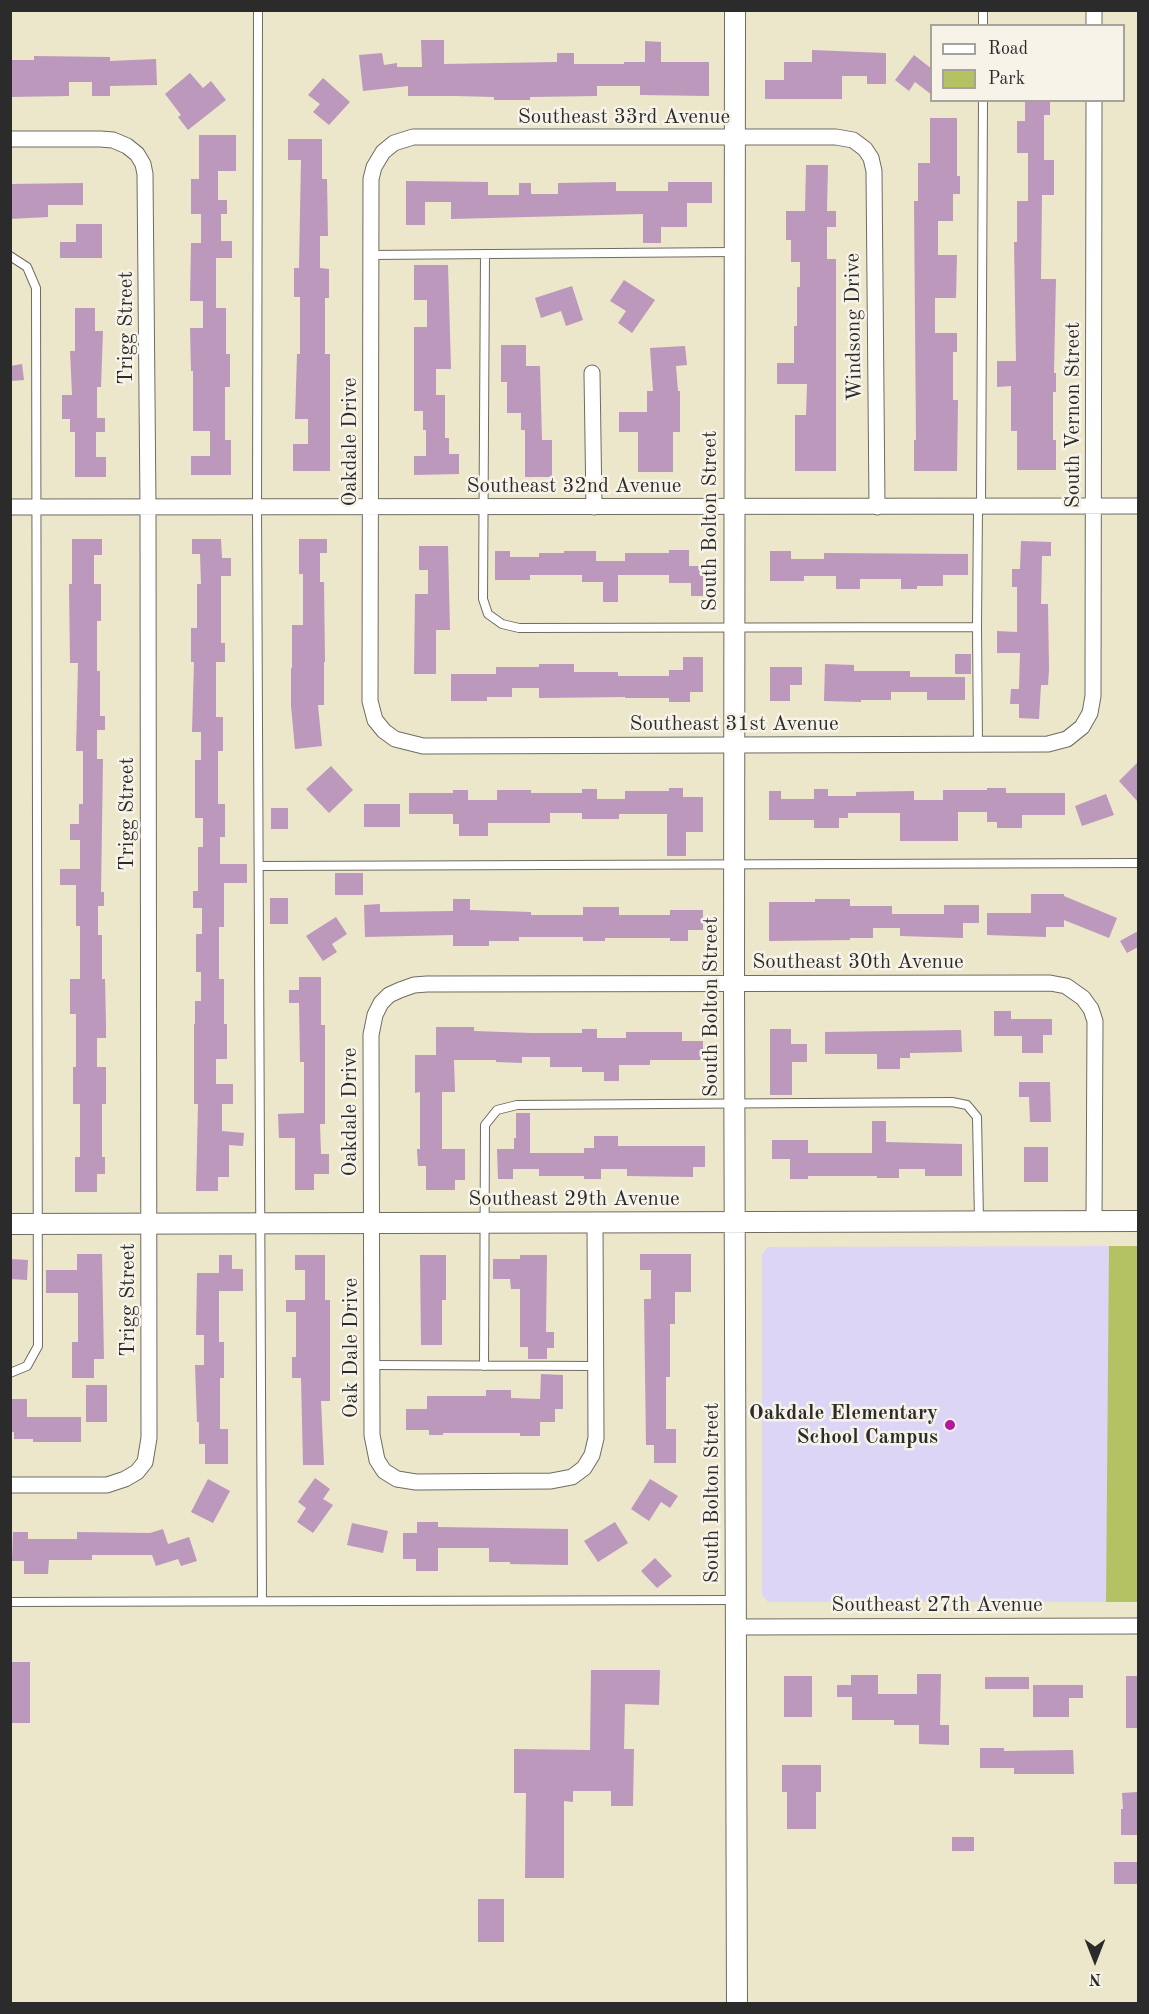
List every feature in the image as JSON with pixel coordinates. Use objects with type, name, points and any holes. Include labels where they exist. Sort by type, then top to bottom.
[{"type":"street","name":"South Bolton Street","points":[[735,10],[734,983],[737,2004]]},
{"type":"street","name":"South Vernon Street","points":[[1082,727],[1090,713],[1093,696],[1094,102]]},
{"type":"street","name":"Southeast 33rd Avenue","points":[[383,152],[394,143],[413,137],[836,137],[853,140],[865,149]]},
{"type":"street","name":"Trigg Street","points":[[10,139],[113,140],[127,146],[137,154],[143,164],[147,191],[149,1223],[149,1438],[145,1462],[137,1472],[107,1485],[10,1485]]},
{"type":"street","name":"Windsong Drive","points":[[865,149],[871,158],[874,171],[877,507]]},
{"type":"street","name":"Oakdale Drive","points":[[383,152],[374,167],[371,178],[370,701],[375,720],[384,731]]},
{"type":"street","points":[[592,373],[594,507]]},
{"type":"street","name":"Southeast 32nd Avenue","points":[[10,507],[1138,506]]},
{"type":"street","name":"Southeast 31st Avenue","points":[[384,731],[395,739],[423,746],[1048,744],[1067,739],[1082,727]]},
{"type":"street","name":"Southeast 30th Avenue","points":[[381,1003],[389,995],[420,984],[1050,983],[1066,986],[1083,998],[1090,1009],[1095,1029],[1094,1221]]},
{"type":"street","name":"Oakdale Drive","points":[[371,1223],[371,1035],[375,1015],[381,1003]]},
{"type":"street","name":"Southeast 29th Avenue","points":[[10,1224],[1138,1221]]},
{"type":"street","name":"Oak Dale Drive","points":[[371,1223],[373,1445],[377,1460],[384,1471],[397,1479],[416,1482],[551,1481],[572,1477],[584,1468],[592,1455],[596,1438],[596,1366]]},
{"type":"street","points":[[595,1223],[596,1366]]},
{"type":"street","name":"Southeast 27th Avenue","points":[[736,1627],[1138,1626]]},
{"type":"lane","points":[[258,10],[257,507],[262,1601]]},
{"type":"lane","points":[[978,744],[982,102]]},
{"type":"lane","points":[[371,255],[734,252]]},
{"type":"lane","points":[[485,254],[483,599],[488,614],[501,624],[519,628],[977,627]]},
{"type":"lane","points":[[10,256],[27,267],[36,288],[38,1346],[27,1366],[10,1373]]},
{"type":"lane","points":[[259,866],[1138,863]]},
{"type":"lane","points":[[484,1366],[485,1125],[497,1110],[517,1105],[952,1102],[968,1105],[976,1117],[979,1221]]},
{"type":"lane","points":[[372,1365],[596,1366]]},
{"type":"lane","points":[[10,1602],[736,1600]]},
{"type":"shaded area","name":"Oakdale Elementary School Campus","points":[[1138,1246],[1138,1602],[768,1602],[762,1595],[762,1254],[768,1247]]},
{"type":"green space","points":[[1109,1246],[1138,1246],[1138,1602],[1106,1602]]},
{"type":"building","points":[[421,40],[444,40],[444,64],[557,62],[557,53],[574,53],[574,64],[645,62],[645,41],[661,42],[661,62],[709,62],[709,96],[640,95],[640,86],[597,86],[597,96],[530,97],[530,100],[494,100],[494,97],[408,96],[408,86],[363,91],[359,55],[382,53],[384,65],[397,63],[397,67],[422,67]]},
{"type":"building","points":[[812,50],[886,53],[886,84],[867,84],[867,76],[842,76],[842,99],[765,99],[765,80],[784,80],[784,62],[812,62]]},
{"type":"building","points":[[914,55],[930,67],[930,93],[915,82],[909,91],[895,80]]},
{"type":"building","points":[[34,56],[110,57],[110,61],[156,59],[157,85],[110,86],[110,96],[92,96],[92,82],[69,82],[69,96],[10,97],[10,60],[34,60]]},
{"type":"building","points":[[190,73],[203,88],[211,81],[226,100],[188,130],[178,117],[181,115],[165,94]]},
{"type":"building","points":[[323,78],[350,102],[329,125],[313,112],[320,104],[308,95]]},
{"type":"building","points":[[1025,102],[1050,102],[1050,115],[1044,115],[1044,160],[1054,160],[1054,195],[1042,195],[1041,279],[1056,279],[1054,373],[1056,373],[1056,392],[1053,392],[1053,440],[1056,440],[1056,470],[1017,470],[1017,431],[1011,431],[1011,386],[997,387],[997,361],[1016,361],[1014,242],[1017,242],[1017,201],[1028,201],[1028,153],[1017,153],[1017,121],[1025,121]]},
{"type":"building","points":[[930,118],[957,118],[957,176],[960,176],[960,194],[953,194],[953,221],[938,221],[938,255],[957,255],[956,298],[935,298],[935,333],[957,333],[957,352],[953,352],[953,400],[958,400],[957,471],[914,471],[914,440],[916,440],[914,201],[918,201],[918,163],[930,163]]},
{"type":"building","points":[[199,135],[236,135],[236,171],[218,171],[218,200],[227,200],[227,214],[221,214],[221,241],[232,241],[232,258],[216,258],[216,308],[226,308],[226,354],[230,354],[230,387],[225,387],[225,440],[231,440],[231,475],[191,475],[191,456],[210,456],[210,431],[193,431],[190,328],[203,328],[203,301],[190,301],[191,243],[201,243],[201,214],[191,214],[191,179],[199,179]]},
{"type":"building","points":[[288,139],[322,139],[322,179],[327,179],[328,236],[320,236],[320,268],[329,269],[329,298],[325,298],[325,354],[330,354],[330,471],[293,471],[293,444],[308,444],[308,419],[295,419],[297,354],[300,354],[300,297],[294,297],[294,268],[299,268],[301,160],[288,160]]},
{"type":"building","points":[[806,165],[828,165],[827,211],[836,211],[836,227],[827,227],[827,259],[836,259],[836,471],[795,471],[795,415],[806,415],[807,384],[777,384],[777,363],[794,363],[794,326],[797,326],[797,287],[800,287],[800,262],[791,262],[791,240],[786,240],[786,211],[805,211]]},
{"type":"building","points":[[406,181],[488,182],[488,195],[519,195],[519,183],[531,183],[531,194],[558,194],[558,183],[616,182],[616,191],[668,191],[668,182],[712,182],[712,203],[687,203],[687,227],[661,227],[661,243],[643,243],[643,214],[451,219],[451,202],[425,202],[425,225],[406,225]]},
{"type":"building","points":[[83,183],[83,205],[48,205],[48,217],[10,219],[10,184]]},
{"type":"building","points":[[76,224],[102,224],[102,258],[60,258],[60,242],[76,242]]},
{"type":"building","points":[[414,265],[448,265],[451,369],[436,369],[436,395],[445,395],[445,438],[449,438],[449,454],[459,454],[459,474],[414,475],[414,456],[426,456],[426,430],[423,430],[423,411],[414,411],[414,327],[427,327],[427,300],[414,300]]},
{"type":"building","points":[[624,280],[655,300],[632,333],[618,323],[626,311],[610,301]]},
{"type":"building","points":[[572,286],[583,320],[566,326],[561,311],[541,318],[535,298]]},
{"type":"building","points":[[75,308],[95,308],[95,331],[103,331],[101,387],[97,387],[97,418],[105,418],[105,432],[96,432],[96,457],[106,457],[106,477],[75,477],[75,432],[70,432],[70,419],[62,419],[62,395],[72,395],[70,351],[75,351]]},
{"type":"building","points":[[501,345],[526,345],[526,366],[540,366],[542,440],[552,440],[552,477],[525,477],[525,430],[521,430],[521,413],[507,413],[507,382],[501,382]]},
{"type":"building","points":[[685,346],[687,365],[676,366],[678,391],[680,391],[680,432],[673,432],[673,472],[638,472],[638,432],[619,432],[619,412],[647,412],[647,391],[653,391],[650,348]]},
{"type":"building","points":[[22,364],[24,380],[10,381],[10,366]]},
{"type":"building","points":[[72,539],[102,539],[102,555],[94,555],[94,584],[101,584],[101,621],[97,621],[97,671],[100,671],[100,716],[105,716],[105,730],[97,730],[97,759],[103,759],[101,892],[104,892],[104,906],[98,906],[98,935],[102,935],[106,1038],[97,1038],[97,1067],[106,1067],[106,1104],[102,1104],[102,1157],[105,1157],[105,1174],[97,1174],[97,1192],[75,1192],[75,1157],[80,1157],[80,1104],[73,1104],[76,1014],[70,1014],[70,979],[80,979],[80,926],[76,926],[76,885],[60,885],[60,869],[80,869],[80,840],[70,840],[70,824],[79,824],[79,804],[83,804],[83,751],[76,751],[78,663],[70,663],[69,584],[72,584]]},
{"type":"building","points":[[192,539],[221,539],[222,558],[231,558],[231,576],[221,576],[221,643],[225,643],[225,662],[216,662],[216,717],[223,717],[223,751],[218,751],[218,804],[225,804],[225,837],[220,837],[220,864],[247,864],[247,883],[224,883],[224,927],[219,927],[219,979],[224,979],[227,1059],[216,1059],[216,1084],[233,1084],[233,1104],[222,1104],[222,1131],[244,1133],[243,1146],[229,1145],[229,1177],[218,1177],[218,1191],[196,1191],[198,1104],[194,1104],[194,1024],[195,1001],[201,1001],[201,972],[196,972],[196,934],[202,934],[202,908],[193,908],[193,891],[198,891],[198,847],[203,847],[203,818],[195,818],[195,760],[201,760],[201,732],[192,732],[194,662],[191,662],[191,628],[197,628],[197,584],[201,584],[200,554],[192,554]]},
{"type":"building","points":[[299,539],[327,539],[327,553],[320,553],[320,582],[324,582],[325,662],[324,705],[318,705],[322,746],[295,749],[291,706],[292,625],[303,625],[303,574],[299,574]]},
{"type":"building","points":[[1021,541],[1051,542],[1051,556],[1042,556],[1041,604],[1048,604],[1049,669],[1048,685],[1041,685],[1039,719],[1019,718],[1019,704],[1010,704],[1011,689],[1019,689],[1020,653],[997,653],[997,631],[1017,632],[1017,587],[1012,587],[1012,569],[1020,569]]},
{"type":"building","points":[[419,546],[448,546],[450,630],[436,630],[436,674],[414,674],[415,594],[428,594],[428,570],[419,570]]},
{"type":"building","points":[[669,550],[689,550],[689,566],[703,566],[703,596],[691,596],[691,583],[669,583],[669,575],[618,575],[618,602],[603,602],[603,582],[582,582],[582,575],[530,575],[530,580],[495,580],[495,551],[510,551],[510,557],[539,557],[539,553],[596,551],[596,561],[625,561],[625,553],[669,553]]},
{"type":"building","points":[[770,551],[791,551],[791,559],[824,559],[824,553],[968,554],[968,575],[943,575],[943,586],[917,586],[917,589],[901,589],[901,579],[860,579],[860,589],[836,589],[836,576],[804,576],[804,581],[770,581]]},
{"type":"building","points":[[955,654],[971,654],[971,674],[955,674]]},
{"type":"building","points":[[683,657],[703,657],[703,692],[690,692],[690,702],[669,702],[669,698],[539,698],[539,688],[512,688],[512,697],[487,697],[487,701],[451,701],[451,674],[496,674],[496,667],[574,664],[574,672],[618,672],[618,676],[669,676],[669,670],[683,670]]},
{"type":"building","points":[[825,664],[854,665],[854,671],[910,671],[910,677],[965,677],[965,700],[927,700],[927,692],[891,692],[891,700],[824,701]]},
{"type":"building","points":[[770,667],[802,667],[802,685],[790,685],[790,701],[770,701]]},
{"type":"building","points":[[1138,762],[1138,802],[1119,781]]},
{"type":"building","points":[[331,766],[353,790],[329,813],[306,789]]},
{"type":"building","points":[[669,788],[683,788],[683,797],[703,797],[703,832],[686,832],[686,856],[667,856],[667,814],[619,814],[619,819],[582,819],[582,813],[550,813],[550,823],[488,823],[488,836],[459,836],[459,824],[453,824],[453,814],[409,814],[409,793],[453,793],[453,790],[468,790],[468,800],[497,800],[497,790],[582,793],[582,789],[597,789],[597,799],[625,799],[625,791],[669,791]]},
{"type":"building","points":[[987,788],[1006,788],[1006,793],[1065,793],[1065,815],[1022,815],[1022,828],[997,828],[997,822],[987,822],[987,812],[958,812],[958,841],[900,841],[900,813],[848,813],[848,818],[839,818],[839,828],[814,828],[814,820],[769,820],[769,791],[781,791],[781,799],[814,799],[814,789],[828,789],[828,796],[856,796],[856,792],[914,791],[914,800],[943,800],[943,790],[987,790]]},
{"type":"building","points":[[1106,794],[1114,815],[1082,826],[1075,806]]},
{"type":"building","points":[[364,804],[400,804],[400,827],[364,827]]},
{"type":"building","points":[[271,808],[288,808],[288,829],[271,829]]},
{"type":"building","points":[[335,873],[363,873],[363,895],[335,895]]},
{"type":"building","points":[[1031,894],[1064,894],[1064,896],[1117,918],[1109,938],[1064,920],[1064,927],[1046,927],[1046,937],[987,935],[987,913],[1031,913]]},
{"type":"building","points":[[270,898],[288,898],[288,924],[270,924]]},
{"type":"building","points":[[453,899],[470,899],[470,910],[531,912],[531,915],[583,915],[583,907],[619,907],[619,915],[670,915],[670,910],[703,910],[703,930],[688,930],[688,941],[670,941],[670,938],[605,938],[605,941],[583,941],[583,937],[519,937],[519,941],[489,941],[489,946],[453,946],[453,935],[365,937],[364,905],[380,904],[380,912],[453,911]]},
{"type":"building","points":[[815,899],[850,899],[850,906],[892,906],[892,914],[944,914],[944,905],[979,905],[979,923],[963,923],[963,938],[900,936],[900,928],[873,928],[873,938],[769,941],[769,902],[815,902]]},
{"type":"building","points":[[336,917],[347,934],[332,944],[337,952],[323,961],[306,936]]},
{"type":"building","points":[[1138,931],[1138,947],[1127,953],[1120,941]]},
{"type":"building","points":[[299,977],[321,977],[321,1025],[325,1025],[325,1124],[320,1124],[321,1154],[329,1154],[329,1174],[314,1174],[314,1190],[295,1190],[295,1138],[279,1138],[278,1114],[304,1113],[304,1062],[300,1062],[299,1003],[289,1003],[289,990],[299,990]]},
{"type":"building","points":[[994,1011],[1011,1011],[1011,1019],[1052,1019],[1052,1035],[1043,1035],[1043,1053],[1022,1053],[1022,1036],[994,1036]]},
{"type":"building","points":[[436,1027],[474,1027],[474,1031],[532,1033],[582,1033],[582,1029],[597,1029],[597,1038],[626,1038],[626,1032],[682,1032],[682,1041],[703,1041],[703,1060],[650,1060],[650,1065],[619,1065],[619,1081],[604,1081],[604,1072],[582,1072],[582,1067],[550,1067],[550,1057],[522,1057],[522,1063],[496,1062],[496,1060],[454,1060],[455,1092],[442,1092],[442,1149],[465,1149],[465,1180],[455,1180],[455,1190],[426,1190],[426,1166],[418,1166],[420,1092],[415,1093],[415,1055],[436,1055]]},
{"type":"building","points":[[770,1029],[791,1029],[791,1044],[807,1044],[807,1062],[792,1062],[792,1095],[770,1095]]},
{"type":"building","points":[[961,1030],[962,1052],[910,1053],[910,1058],[900,1058],[900,1069],[877,1069],[877,1054],[825,1054],[825,1032]]},
{"type":"building","points":[[1019,1082],[1050,1082],[1051,1122],[1030,1122],[1029,1097],[1019,1097]]},
{"type":"building","points":[[516,1113],[530,1113],[530,1153],[584,1153],[584,1148],[594,1148],[594,1136],[618,1136],[618,1146],[705,1146],[705,1167],[693,1167],[693,1177],[627,1176],[627,1169],[601,1169],[601,1179],[584,1179],[584,1176],[539,1176],[539,1169],[513,1169],[513,1179],[498,1179],[497,1149],[514,1149]]},
{"type":"building","points":[[872,1121],[886,1121],[886,1142],[962,1144],[962,1176],[925,1176],[925,1169],[899,1169],[899,1178],[808,1176],[808,1179],[790,1179],[790,1159],[772,1159],[772,1140],[808,1140],[808,1153],[872,1153]]},
{"type":"building","points":[[1024,1147],[1048,1147],[1048,1182],[1024,1182]]},
{"type":"building","points":[[77,1254],[102,1254],[104,1359],[94,1359],[94,1378],[72,1378],[72,1342],[78,1342],[78,1293],[46,1293],[46,1270],[77,1270]]},
{"type":"building","points":[[640,1254],[691,1254],[691,1292],[675,1292],[675,1324],[670,1324],[670,1377],[666,1377],[666,1429],[676,1429],[676,1463],[654,1463],[654,1445],[646,1445],[644,1299],[651,1299],[651,1270],[640,1270]]},
{"type":"building","points":[[219,1255],[232,1255],[232,1269],[243,1269],[243,1291],[219,1291],[219,1342],[224,1342],[224,1378],[220,1378],[220,1429],[228,1429],[228,1464],[205,1464],[205,1444],[199,1444],[199,1422],[197,1422],[195,1365],[204,1365],[204,1335],[196,1335],[197,1273],[219,1273]]},
{"type":"building","points":[[295,1255],[325,1255],[325,1300],[330,1300],[330,1401],[321,1401],[324,1465],[303,1465],[301,1378],[292,1378],[292,1357],[296,1357],[296,1312],[286,1312],[286,1300],[305,1300],[305,1270],[295,1270]]},
{"type":"building","points":[[420,1255],[446,1255],[446,1300],[442,1300],[442,1345],[421,1345]]},
{"type":"building","points":[[520,1255],[547,1255],[546,1332],[554,1332],[554,1348],[547,1348],[547,1359],[528,1359],[528,1347],[520,1347],[520,1289],[511,1289],[510,1279],[493,1279],[493,1259],[520,1259]]},
{"type":"building","points":[[10,1259],[28,1260],[27,1280],[10,1279]]},
{"type":"building","points":[[541,1374],[563,1375],[563,1409],[555,1409],[555,1422],[540,1422],[540,1436],[520,1436],[520,1433],[429,1435],[429,1430],[406,1430],[406,1409],[427,1409],[427,1396],[486,1396],[486,1390],[511,1390],[511,1398],[540,1399]]},
{"type":"building","points":[[86,1385],[107,1385],[107,1422],[86,1422]]},
{"type":"building","points":[[10,1399],[27,1399],[27,1417],[81,1417],[81,1442],[33,1442],[33,1439],[14,1439],[14,1432],[10,1432]]},
{"type":"building","points":[[315,1478],[330,1489],[323,1499],[333,1505],[313,1533],[297,1522],[306,1508],[298,1502]]},
{"type":"building","points":[[208,1479],[230,1491],[213,1523],[191,1512]]},
{"type":"building","points":[[650,1479],[678,1496],[670,1508],[661,1502],[649,1521],[631,1509]]},
{"type":"building","points":[[417,1522],[438,1522],[438,1527],[568,1529],[568,1565],[489,1562],[489,1548],[438,1548],[438,1571],[416,1571],[416,1559],[403,1559],[403,1533],[417,1533]]},
{"type":"building","points":[[615,1522],[628,1543],[598,1562],[584,1541]]},
{"type":"building","points":[[352,1523],[388,1531],[383,1553],[347,1545]]},
{"type":"building","points":[[163,1529],[168,1544],[189,1537],[197,1561],[181,1566],[178,1559],[156,1566],[152,1555],[92,1555],[92,1560],[49,1560],[48,1574],[24,1574],[24,1561],[12,1561],[13,1532],[28,1532],[28,1539],[77,1539],[77,1532],[150,1533]]},
{"type":"building","points":[[655,1558],[672,1576],[657,1588],[641,1571]]},
{"type":"building","points":[[10,1662],[30,1662],[30,1723],[10,1723]]},
{"type":"building","points":[[591,1670],[660,1670],[659,1705],[625,1704],[624,1749],[634,1749],[633,1806],[611,1806],[611,1791],[573,1791],[573,1802],[564,1801],[564,1878],[525,1878],[526,1793],[514,1793],[514,1749],[590,1750]]},
{"type":"building","points":[[917,1674],[941,1674],[940,1725],[949,1725],[949,1745],[919,1744],[919,1725],[894,1725],[894,1720],[852,1720],[852,1697],[837,1697],[837,1685],[851,1685],[851,1675],[878,1675],[878,1694],[917,1694]]},
{"type":"building","points":[[784,1676],[812,1676],[812,1717],[784,1717]]},
{"type":"building","points":[[1126,1676],[1138,1676],[1138,1728],[1126,1728]]},
{"type":"building","points":[[985,1677],[1029,1677],[1029,1689],[985,1689]]},
{"type":"building","points":[[1033,1685],[1083,1685],[1083,1698],[1069,1698],[1069,1717],[1033,1717]]},
{"type":"building","points":[[980,1748],[1004,1748],[1004,1751],[1073,1750],[1074,1774],[1014,1774],[1014,1768],[980,1768]]},
{"type":"building","points":[[782,1765],[821,1765],[821,1792],[816,1792],[816,1829],[787,1829],[787,1792],[782,1792]]},
{"type":"building","points":[[1138,1792],[1138,1835],[1121,1835],[1122,1793]]},
{"type":"building","points":[[952,1837],[974,1837],[974,1851],[952,1851]]},
{"type":"building","points":[[1114,1862],[1138,1862],[1138,1884],[1114,1884]]},
{"type":"building","points":[[478,1899],[504,1899],[504,1942],[478,1942]]},
{"type":"place","name":"Oakdale Elementary School Campus","points":[[950,1425]]}]
